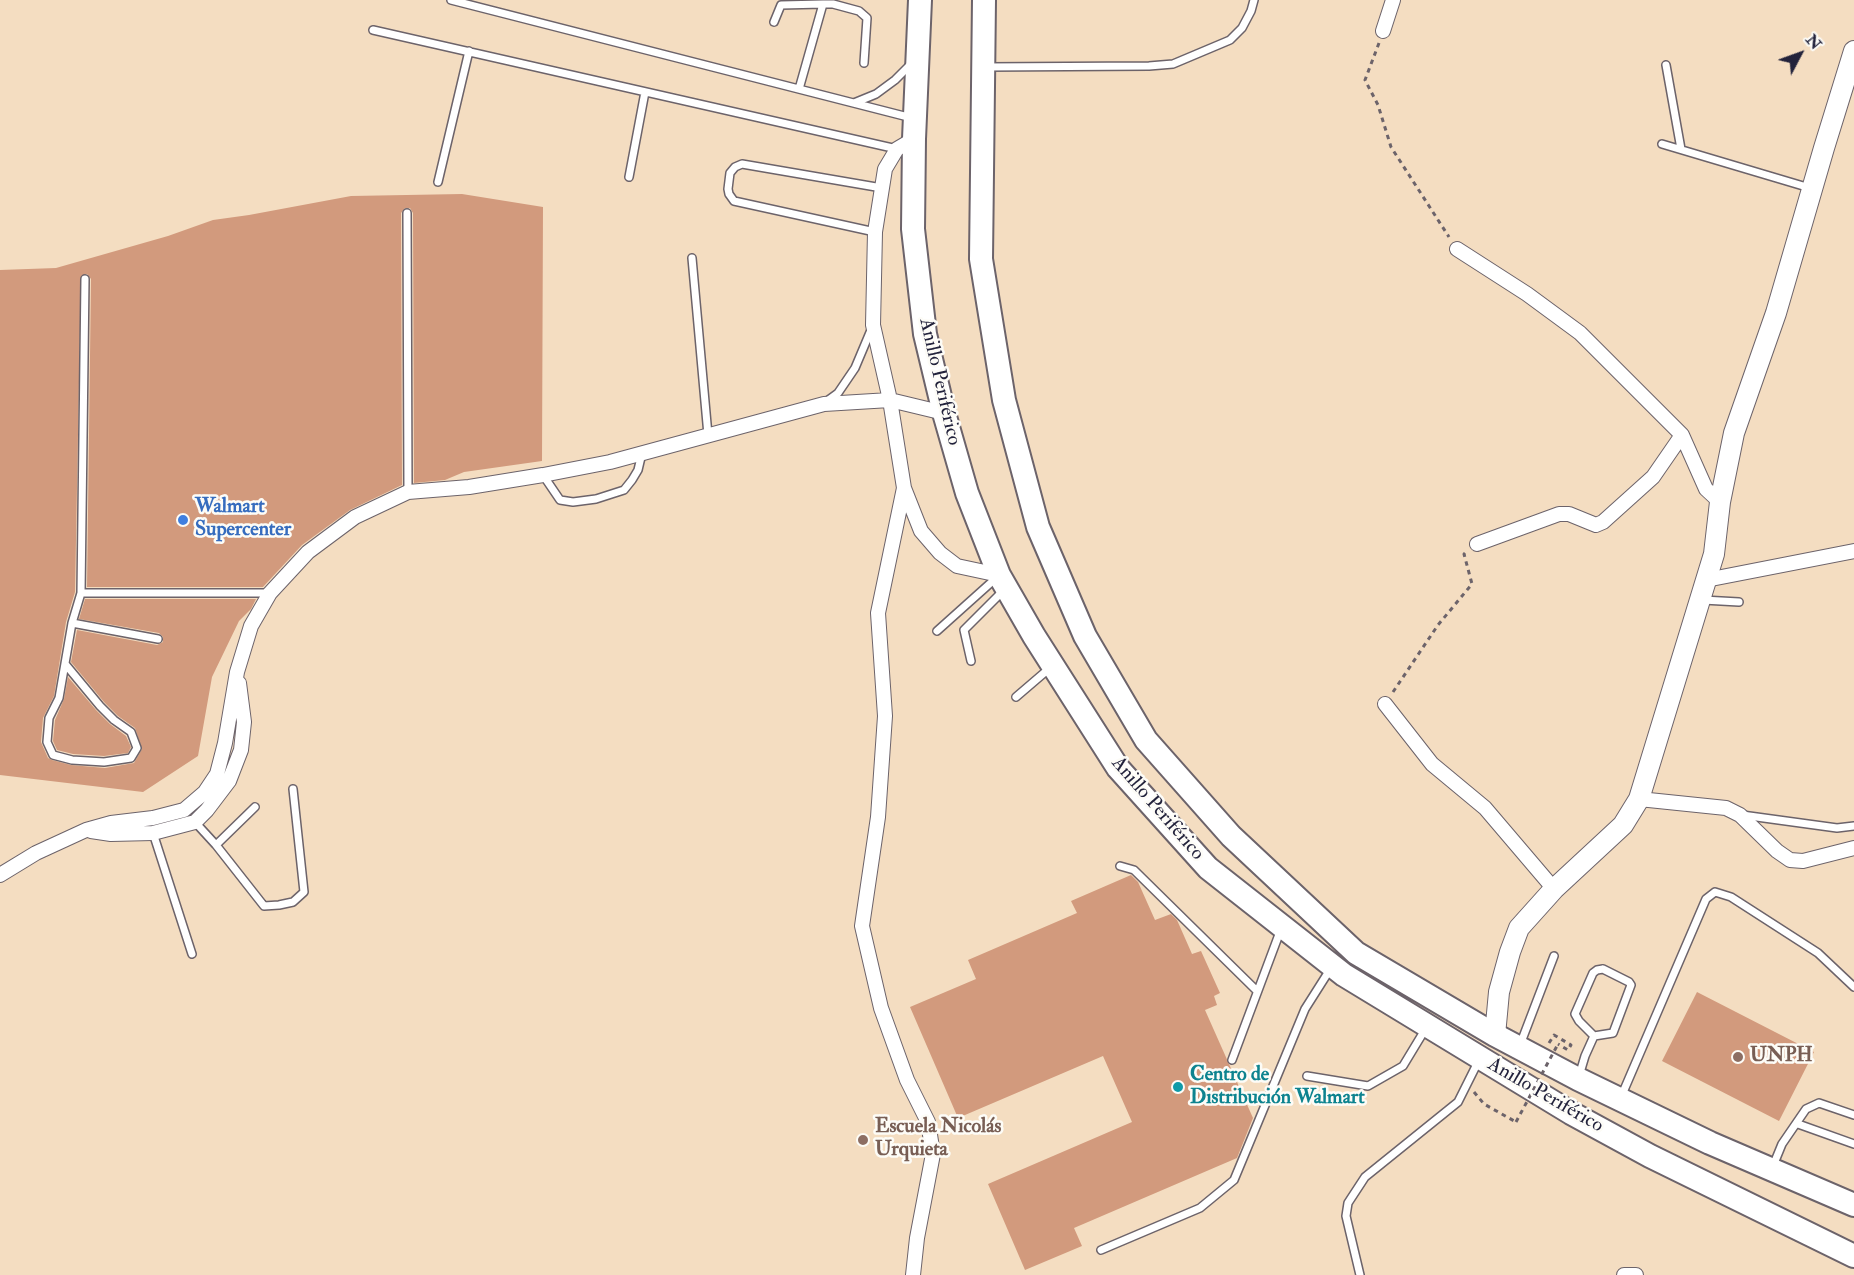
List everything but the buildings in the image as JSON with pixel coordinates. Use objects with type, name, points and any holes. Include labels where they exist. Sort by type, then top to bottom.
[{"type":"highway","name":"Anillo Periférico","points":[[920,0],[909,135],[913,229],[925,334],[944,413],[967,493],[1002,582],[1118,768],[1209,868],[1344,975],[1570,1113],[1650,1156],[1854,1256]]},
{"type":"highway","name":"Anillo Periférico","points":[[984,0],[981,259],[1004,400],[1038,527],[1085,636],[1146,740],[1231,836],[1356,953],[1494,1035],[1578,1079],[1710,1143],[1854,1205]]},
{"type":"main road","points":[[1494,1035],[1499,992],[1519,928],[1554,889],[1623,825],[1639,799],[1713,554],[1720,502],[1734,433],[1776,313],[1854,51]]},
{"type":"street","points":[[1383,31],[1393,0]]},
{"type":"street","points":[[909,135],[885,168],[875,232],[873,325],[890,400],[904,488],[921,531],[940,553],[957,566],[1002,582]]},
{"type":"street","points":[[1457,249],[1527,294],[1580,333],[1682,435],[1706,489],[1720,502]]},
{"type":"street","points":[[0,875],[36,853],[86,830],[111,823],[153,818],[184,810],[205,792],[217,774],[225,743],[237,672],[251,626],[270,594],[308,552],[355,517],[408,492],[469,487],[610,462],[824,404],[890,400],[944,413]]},
{"type":"street","points":[[1477,544],[1559,514],[1569,514],[1596,525],[1604,522],[1653,477],[1682,435]]},
{"type":"street","points":[[904,488],[878,613],[885,716],[878,817],[862,926],[881,1008],[907,1080],[928,1122],[933,1154],[917,1238],[913,1275]]},
{"type":"street","points":[[1706,580],[1854,551]]},
{"type":"street","points":[[86,830],[111,834],[153,833],[195,822],[207,810],[229,780],[241,750],[244,723],[237,672]]},
{"type":"street","points":[[1385,704],[1432,764],[1485,808],[1554,889]]},
{"type":"street","points":[[1639,799],[1726,808],[1740,815],[1790,860],[1803,861],[1854,848]]},
{"type":"street","points":[[1624,1275],[1636,1275]]},
{"type":"lane","points":[[451,0],[852,103],[909,135]]},
{"type":"lane","points":[[983,67],[1173,64],[1230,40],[1242,28],[1254,0]]},
{"type":"lane","points":[[799,89],[823,4]]},
{"type":"lane","points":[[774,22],[780,5],[833,4],[859,11],[867,18],[864,63]]},
{"type":"lane","points":[[372,30],[645,92],[909,135]]},
{"type":"lane","points":[[438,182],[469,51]]},
{"type":"lane","points":[[852,103],[876,94],[895,80],[917,58]]},
{"type":"lane","points":[[1666,65],[1681,149]]},
{"type":"lane","points":[[629,177],[645,92]]},
{"type":"lane","points":[[1662,144],[1812,188]]},
{"type":"lane","points":[[875,232],[734,201],[728,189],[730,173],[742,164],[882,188]]},
{"type":"lane","points":[[407,213],[408,492]]},
{"type":"lane","points":[[692,258],[708,435]]},
{"type":"lane","points":[[66,664],[100,706],[131,732],[137,748],[131,758],[104,762],[72,760],[54,755],[47,742],[49,718],[59,698],[72,623],[81,593],[85,279]]},
{"type":"lane","points":[[824,404],[838,393],[855,368],[873,325]]},
{"type":"lane","points":[[543,475],[560,500],[573,502],[596,499],[624,490],[638,470],[642,453]]},
{"type":"lane","points":[[937,631],[1002,582]]},
{"type":"lane","points":[[971,661],[964,630],[979,614],[1002,582]]},
{"type":"lane","points":[[81,593],[270,594]]},
{"type":"lane","points":[[1700,600],[1738,602]]},
{"type":"lane","points":[[72,623],[158,639]]},
{"type":"lane","points":[[1016,696],[1053,666]]},
{"type":"lane","points":[[184,810],[216,845],[264,906],[279,905],[293,902],[304,892],[293,789]]},
{"type":"lane","points":[[216,845],[255,807]]},
{"type":"lane","points":[[1740,815],[1837,828],[1854,826]]},
{"type":"lane","points":[[153,833],[192,954]]},
{"type":"lane","points":[[1120,866],[1134,870],[1257,991]]},
{"type":"lane","points":[[1621,1098],[1706,899],[1715,892],[1731,897],[1818,953],[1854,987]]},
{"type":"lane","points":[[1232,1060],[1282,926]]},
{"type":"lane","points":[[1520,1048],[1554,956]]},
{"type":"lane","points":[[1101,1250],[1200,1208],[1234,1180],[1305,1009],[1332,966]]},
{"type":"lane","points":[[1603,969],[1631,985],[1613,1034],[1594,1036],[1578,1021],[1575,1014],[1593,973],[1603,969]]},
{"type":"lane","points":[[1307,1076],[1368,1086],[1403,1066],[1427,1026]]},
{"type":"lane","points":[[1578,1079],[1594,1036]]},
{"type":"lane","points":[[1360,1275],[1346,1216],[1348,1203],[1365,1178],[1458,1102],[1480,1058]]},
{"type":"lane","points":[[1772,1170],[1782,1144],[1806,1109],[1819,1103],[1854,1115]]},
{"type":"lane","points":[[1797,1124],[1854,1144]]},
{"type":"path","points":[[1383,31],[1365,80],[1378,105],[1391,147],[1457,249]]},
{"type":"path","points":[[1385,704],[1438,625],[1472,584],[1464,554],[1477,544]]},
{"type":"path","points":[[1469,1082],[1475,1095],[1484,1104],[1516,1122],[1558,1044],[1568,1050],[1571,1045],[1554,1035]]},
{"type":"place","name":"Walmart Supercenter","points":[[183,520]]},
{"type":"place","name":"UNPH","points":[[1738,1057]]},
{"type":"place","name":"Centro de Distribución Walmart","points":[[1178,1087]]},
{"type":"place","name":"Escuela Nicolás Urquieta","points":[[863,1140]]}]
